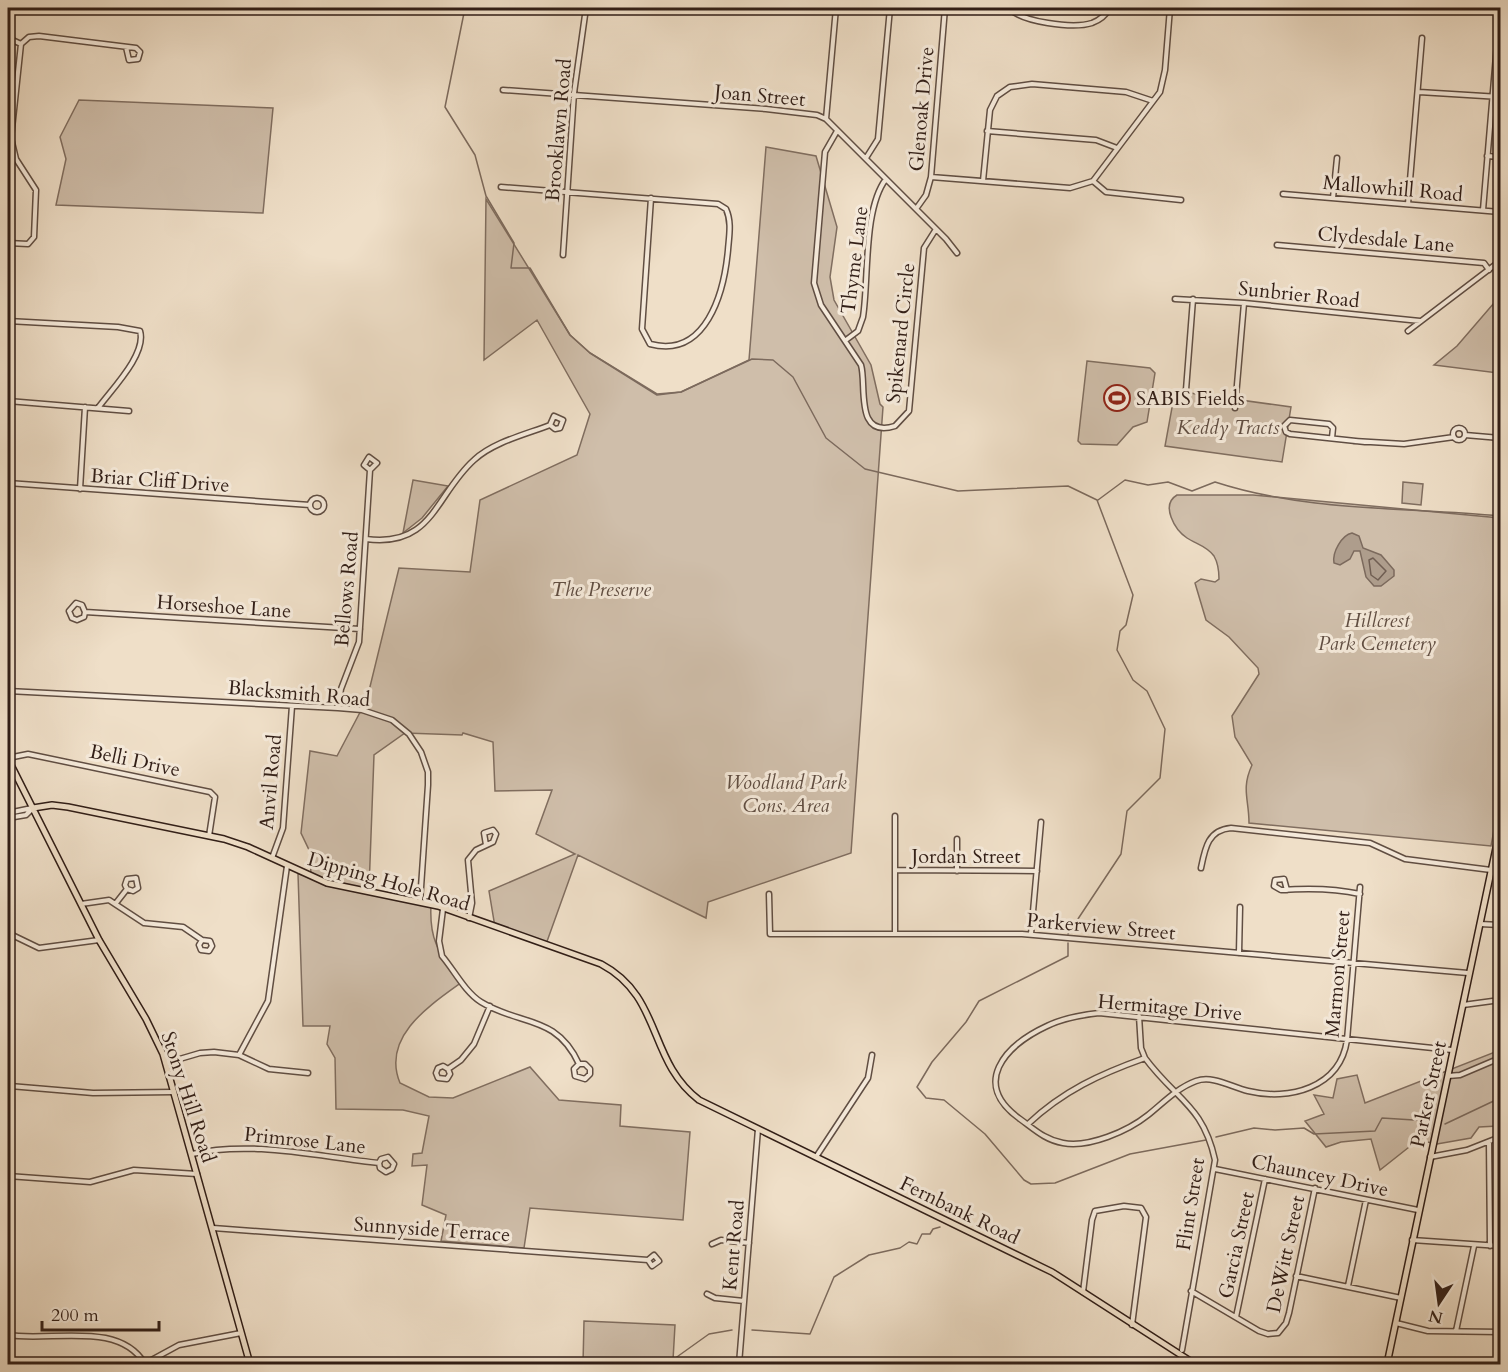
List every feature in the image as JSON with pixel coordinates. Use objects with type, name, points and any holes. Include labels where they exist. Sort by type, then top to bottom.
[{"type":"main road","name":"Stony Hill Road","points":[[8,759],[99,940],[153,1033],[166,1063],[250,1365]]},
{"type":"main road","name":"Dipping Hole Road","points":[[33,808],[52,805],[68,807],[209,836],[248,847],[287,866],[340,886],[420,902],[443,909],[612,970],[640,999],[676,1078],[702,1101]]},
{"type":"main road","name":"Parker Street","points":[[1387,1365],[1461,1005],[1500,830]]},
{"type":"main road","name":"Fernbank Road","points":[[702,1101],[1052,1272],[1194,1365]]},
{"type":"street","name":"Brooklawn Road","points":[[562,255],[574,94],[586,8]]},
{"type":"street","points":[[826,119],[835,8]]},
{"type":"street","points":[[866,158],[878,139],[890,8]]},
{"type":"street","name":"Glenoak Drive","points":[[916,209],[926,195],[931,177],[945,8]]},
{"type":"street","points":[[1009,8],[1025,19],[1083,24],[1101,18],[1110,8]]},
{"type":"street","points":[[931,177],[1070,188],[1093,181],[1160,92],[1164,77],[1170,8]]},
{"type":"street","points":[[1483,210],[1500,8]]},
{"type":"street","points":[[8,243],[30,244],[34,237],[36,190],[16,159],[11,138],[21,44],[29,37],[39,36],[126,47]]},
{"type":"street","points":[[8,38],[21,44]]},
{"type":"street","points":[[1408,204],[1422,38]]},
{"type":"street","points":[[983,181],[990,110],[997,96],[1018,84],[1126,92],[1153,101]]},
{"type":"street","name":"Joan Street","points":[[503,90],[766,108],[808,113],[826,119],[957,253]]},
{"type":"street","points":[[1419,92],[1500,97]]},
{"type":"street","name":"Spikenard Circle","points":[[837,131],[825,152],[814,283],[821,305],[861,365],[864,410],[867,417],[879,426],[895,426],[909,411],[924,248],[936,230]]},
{"type":"street","points":[[987,131],[1092,140],[1117,148]]},
{"type":"street","points":[[1487,156],[1500,157]]},
{"type":"street","points":[[1333,198],[1337,158]]},
{"type":"street","name":"Thyme Lane","points":[[846,340],[858,331],[864,317],[874,209],[880,187],[886,179]]},
{"type":"street","points":[[1093,181],[1106,192],[1181,200]]},
{"type":"street","points":[[501,187],[567,191],[651,198],[718,204],[726,209],[730,216],[725,277],[720,298],[694,336],[683,344],[671,347],[650,344],[642,329],[651,198]]},
{"type":"street","name":"Mallowhill Road","points":[[1282,194],[1500,212]]},
{"type":"street","name":"Clydesdale Lane","points":[[1277,245],[1484,264],[1489,270]]},
{"type":"street","points":[[1408,331],[1500,261]]},
{"type":"street","name":"Sunbrier Road","points":[[1175,299],[1244,303],[1420,321]]},
{"type":"street","points":[[1185,403],[1193,299]]},
{"type":"street","points":[[1235,408],[1244,303]]},
{"type":"street","points":[[8,321],[140,330],[142,336],[137,355],[98,408]]},
{"type":"street","points":[[8,401],[129,411]]},
{"type":"street","points":[[80,489],[85,407]]},
{"type":"street","points":[[1332,438],[1333,428],[1329,424],[1290,420],[1284,426],[1284,430],[1290,434],[1365,442],[1404,444],[1454,437],[1461,440],[1465,435]]},
{"type":"street","points":[[366,539],[396,540],[415,531],[434,514],[476,458],[550,425]]},
{"type":"street","points":[[1454,437],[1453,432],[1457,428],[1464,430],[1465,435]]},
{"type":"street","points":[[1465,435],[1500,438]]},
{"type":"street","name":"Bellows Road","points":[[338,708],[341,689],[356,654],[360,629],[370,470]]},
{"type":"street","name":"Briar Cliff Drive","points":[[8,483],[310,505]]},
{"type":"street","name":"Horseshoe Lane","points":[[76,603],[82,605],[86,612],[84,617],[77,620],[72,618],[69,611],[76,603]]},
{"type":"street","name":"Horseshoe Lane","points":[[86,612],[360,629]]},
{"type":"street","name":"Blacksmith Road","points":[[8,691],[338,708],[362,710],[392,720],[409,734],[421,752],[429,785],[420,902]]},
{"type":"street","name":"Anvil Road","points":[[272,858],[283,828],[291,706]]},
{"type":"street","name":"Belli Drive","points":[[8,759],[28,754],[210,792],[215,796],[215,803],[209,836]]},
{"type":"street","points":[[8,816],[26,815],[33,808]]},
{"type":"street","points":[[895,816],[895,933]]},
{"type":"street","points":[[1031,934],[1041,822]]},
{"type":"street","points":[[1201,868],[1209,839],[1218,832],[1231,828],[1370,843],[1405,859],[1500,870]]},
{"type":"street","points":[[957,839],[957,871]]},
{"type":"street","points":[[469,918],[472,903],[468,860],[476,850],[486,845]]},
{"type":"street","points":[[239,1055],[268,1001],[287,866]]},
{"type":"street","name":"Jordan Street","points":[[895,870],[1037,871]]},
{"type":"street","name":"Marmon Street","points":[[1175,1092],[1192,1082],[1209,1079],[1268,1094],[1305,1090],[1317,1085],[1336,1070],[1347,1040],[1360,887]]},
{"type":"street","points":[[1287,890],[1324,888],[1360,894]]},
{"type":"street","points":[[116,903],[127,889]]},
{"type":"street","name":"Parkerview Street","points":[[770,894],[770,934],[1031,934],[1468,973]]},
{"type":"street","points":[[81,904],[101,900],[116,903],[144,923],[183,927],[202,940]]},
{"type":"street","points":[[1239,953],[1240,907]]},
{"type":"street","points":[[443,909],[439,941],[442,956],[472,993],[490,1006],[554,1030],[568,1044],[579,1064],[589,1067],[590,1072],[587,1078],[580,1079],[574,1074],[575,1067],[579,1064]]},
{"type":"street","points":[[1480,924],[1500,925]]},
{"type":"street","points":[[8,933],[39,948],[99,940]]},
{"type":"street","points":[[1461,1005],[1500,1000]]},
{"type":"street","points":[[448,1069],[464,1057],[474,1044],[490,1006]]},
{"type":"street","name":"Hermitage Drive","points":[[1175,1092],[1145,1117],[1113,1133],[1081,1144],[1050,1140],[1009,1110],[996,1094],[995,1076],[1010,1053],[1037,1031],[1073,1017],[1099,1013],[1452,1050]]},
{"type":"street","points":[[1028,1124],[1050,1103],[1074,1087],[1145,1058],[1141,1048],[1138,1016]]},
{"type":"street","points":[[166,1063],[206,1052],[239,1055],[269,1069],[308,1073]]},
{"type":"street","points":[[816,1157],[868,1077],[872,1055]]},
{"type":"street","name":"Flint Street","points":[[1145,1058],[1203,1122],[1212,1144],[1215,1168],[1182,1350]]},
{"type":"street","points":[[1447,1076],[1460,1075],[1500,1058]]},
{"type":"street","points":[[8,1080],[9,1089],[93,1093],[175,1092]]},
{"type":"street","name":"Kent Road","points":[[739,1365],[758,1129]]},
{"type":"street","points":[[1430,1156],[1467,1150],[1500,1137]]},
{"type":"street","points":[[1489,1142],[1490,1246]]},
{"type":"street","name":"Primrose Lane","points":[[192,1154],[215,1149],[243,1148],[379,1163]]},
{"type":"street","name":"Chauncey Drive","points":[[1215,1168],[1418,1210]]},
{"type":"street","points":[[8,1176],[90,1182],[134,1170],[198,1174]]},
{"type":"street","name":"Garcia Street","points":[[1236,1317],[1265,1179]]},
{"type":"street","name":"DeWitt Street","points":[[1191,1291],[1264,1334],[1278,1333],[1286,1323],[1315,1188]]},
{"type":"street","points":[[1348,1286],[1366,1200]]},
{"type":"street","points":[[1083,1292],[1095,1211],[1124,1206],[1141,1208],[1146,1217],[1132,1325]]},
{"type":"street","name":"Sunnyside Terrace","points":[[213,1228],[648,1260]]},
{"type":"street","points":[[712,1244],[721,1240],[749,1243]]},
{"type":"street","points":[[1412,1240],[1500,1246]]},
{"type":"street","points":[[1456,1331],[1474,1246]]},
{"type":"street","points":[[1296,1276],[1401,1298]]},
{"type":"street","points":[[707,1294],[715,1298],[744,1300]]},
{"type":"street","points":[[1395,1323],[1428,1330],[1500,1332]]},
{"type":"street","points":[[8,1335],[109,1338],[133,1348],[145,1364],[178,1345],[241,1333]]},
{"type":"green space","points":[[79,100],[273,108],[263,213],[56,205],[66,159],[60,137]]},
{"type":"green space","points":[[766,147],[816,156],[837,227],[830,277],[834,300],[871,365],[880,404],[883,407],[851,853],[708,902],[706,918],[578,855],[545,947],[495,927],[489,891],[575,854],[536,834],[552,790],[495,791],[493,742],[463,733],[462,735],[405,733],[374,755],[369,889],[431,905],[432,929],[437,947],[462,982],[423,1012],[403,1037],[397,1051],[396,1066],[400,1083],[429,1097],[453,1098],[530,1067],[559,1100],[621,1105],[620,1126],[690,1132],[683,1220],[530,1208],[524,1248],[441,1241],[446,1215],[422,1205],[427,1165],[412,1166],[413,1154],[422,1153],[429,1116],[403,1110],[336,1109],[335,1058],[327,1044],[330,1026],[303,1026],[298,874],[311,876],[310,852],[301,833],[310,751],[337,756],[367,699],[399,568],[470,572],[480,500],[577,455],[590,414],[537,320],[484,360],[486,199],[570,335],[590,353],[657,394],[681,392],[749,360]]},
{"type":"green space","points":[[1500,296],[1500,369],[1498,373],[1434,365],[1457,346]]},
{"type":"green space","name":"SABIS Fields","points":[[1087,361],[1150,368],[1155,373],[1147,422],[1133,427],[1117,445],[1081,444],[1078,441]]},
{"type":"green space","name":"Keddy Tracts","points":[[1175,391],[1291,407],[1282,462],[1165,446]]},
{"type":"green space","points":[[413,480],[448,486],[422,518],[403,533]]},
{"type":"green space","points":[[1403,482],[1423,484],[1421,505],[1402,503]]},
{"type":"green space","name":"Hillcrest Park Cemetery","points":[[1177,495],[1253,495],[1500,518],[1500,799],[1491,846],[1249,823],[1246,788],[1252,765],[1235,737],[1232,716],[1259,674],[1258,668],[1229,637],[1206,620],[1195,583],[1201,579],[1215,582],[1219,579],[1217,565],[1214,556],[1205,547],[1187,538],[1174,524],[1170,505],[1172,499]]},
{"type":"green space","points":[[1500,1050],[1500,1122],[1498,1126],[1479,1127],[1471,1138],[1437,1144],[1418,1140],[1380,1170],[1371,1139],[1341,1142],[1326,1147],[1305,1121],[1324,1114],[1314,1095],[1333,1098],[1337,1079],[1357,1075],[1365,1103]]},
{"type":"green space","points":[[584,1321],[675,1325],[673,1360],[667,1364],[583,1364]]},
{"type":"water","points":[[1348,534],[1359,536],[1363,548],[1381,555],[1394,570],[1394,576],[1381,586],[1374,586],[1366,577],[1360,551],[1354,551],[1350,559],[1340,565],[1334,563],[1338,545]]},
{"type":"waterway","points":[[465,8],[445,107],[475,155],[486,196],[514,243],[511,268],[530,268],[570,335],[590,353],[657,395],[681,392],[752,359],[773,360],[793,377],[826,438],[865,469],[958,491],[1068,486],[1097,500],[1133,595],[1126,625],[1120,631],[1117,650],[1133,680],[1147,691],[1165,729],[1160,778],[1127,811],[1121,854],[1068,934]]},
{"type":"waterway","points":[[1098,500],[1125,480],[1148,485],[1168,482],[1192,491],[1215,482],[1250,492],[1321,504],[1500,516]]},
{"type":"waterway","points":[[1068,943],[1068,956],[979,1001],[966,1022],[932,1062],[917,1087],[926,1098],[944,1100],[985,1134],[1024,1180],[1031,1184],[1055,1183],[1130,1154],[1206,1140]]},
{"type":"waterway","points":[[1445,1124],[1500,1098]]},
{"type":"waterway","points":[[1216,1137],[1254,1128],[1275,1130],[1304,1128],[1314,1134],[1375,1131],[1382,1118],[1430,1121]]},
{"type":"waterway","points":[[752,1330],[810,1334],[834,1277],[869,1255],[900,1248],[909,1242],[917,1244],[922,1234],[930,1234],[933,1229],[940,1227]]},
{"type":"waterway","points":[[667,1364],[709,1334],[732,1330]]},
{"type":"place","name":"SABIS Fields","points":[[1117,398]]},
{"type":"park label","name":"The Preserve","points":[[601,589]]},
{"type":"park label","name":"Woodland Park Cons. Area","points":[[786,794]]}]
